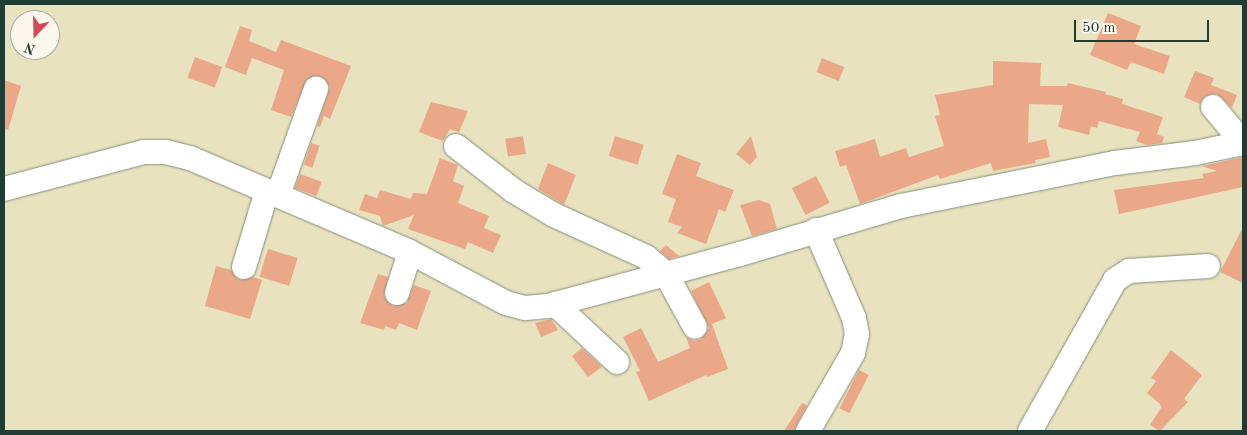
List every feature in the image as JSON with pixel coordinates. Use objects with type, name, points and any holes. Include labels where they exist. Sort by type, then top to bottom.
[{"type":"street","points":[[244,267],[272,193],[316,89]]},
{"type":"street","points":[[4,190],[144,152],[166,152],[190,158],[410,252],[506,303],[525,308],[555,304],[911,204],[1115,163],[1195,153],[1243,143],[1213,106]]},
{"type":"street","points":[[456,146],[514,191],[554,215],[646,257],[666,274],[695,327]]},
{"type":"street","points":[[808,431],[853,353],[857,334],[854,318],[816,230]]},
{"type":"street","points":[[397,293],[410,252]]},
{"type":"street","points":[[1030,431],[1115,280],[1129,271],[1208,266]]},
{"type":"street","points":[[555,304],[617,362]]},
{"type":"building","points":[[1108,13],[1141,26],[1134,44],[1170,56],[1164,74],[1131,62],[1127,70],[1090,55]]},
{"type":"building","points":[[240,26],[252,30],[249,41],[276,52],[281,40],[351,66],[330,119],[324,116],[320,127],[317,126],[330,87],[321,76],[307,79],[291,117],[271,110],[284,70],[252,58],[246,75],[225,67]]},
{"type":"building","points":[[195,57],[222,67],[215,88],[187,78]]},
{"type":"building","points":[[822,58],[844,67],[839,81],[816,72]]},
{"type":"building","points":[[993,61],[1041,63],[1040,86],[1067,86],[1068,83],[1106,92],[1105,94],[1123,99],[1122,104],[1163,117],[1157,134],[1164,137],[1162,143],[1147,145],[1136,141],[1140,132],[1099,121],[1097,128],[1091,126],[1089,135],[1058,127],[1063,105],[1029,104],[1028,143],[1046,139],[1050,157],[1035,160],[1036,163],[993,171],[991,163],[940,179],[938,175],[860,204],[846,165],[840,167],[835,151],[875,139],[880,157],[906,148],[909,157],[944,146],[935,116],[940,115],[935,95],[993,85]]},
{"type":"building","points":[[1195,71],[1214,78],[1211,85],[1237,95],[1232,108],[1217,94],[1205,96],[1200,104],[1184,97]]},
{"type":"building","points":[[4,80],[21,86],[8,130],[4,129]]},
{"type":"building","points":[[431,102],[468,111],[459,132],[450,129],[443,141],[419,132]]},
{"type":"building","points":[[523,136],[526,154],[508,157],[505,139]]},
{"type":"building","points":[[615,136],[644,145],[638,165],[609,156]]},
{"type":"building","points":[[751,136],[757,157],[750,165],[736,154]]},
{"type":"building","points":[[311,143],[320,146],[312,168],[304,165]]},
{"type":"building","points":[[677,154],[701,163],[696,176],[734,190],[725,212],[719,209],[706,244],[677,233],[682,227],[668,222],[676,199],[662,194]]},
{"type":"building","points":[[1243,157],[1243,187],[1119,214],[1114,190],[1204,178],[1202,174],[1217,171],[1202,166]]},
{"type":"building","points":[[440,158],[458,165],[453,181],[464,186],[458,203],[489,216],[484,228],[501,235],[493,253],[468,242],[465,249],[408,229],[414,215],[383,226],[380,216],[359,210],[365,194],[377,198],[380,190],[411,199],[413,193],[427,194]]},
{"type":"building","points":[[548,163],[576,175],[564,205],[538,189]]},
{"type":"building","points":[[300,174],[322,182],[316,196],[295,188]]},
{"type":"building","points":[[816,176],[830,203],[806,215],[792,188]]},
{"type":"building","points":[[759,200],[770,204],[777,229],[752,236],[740,205]]},
{"type":"building","points":[[1243,227],[1243,283],[1220,272]]},
{"type":"building","points":[[666,245],[679,256],[669,259],[660,251]]},
{"type":"building","points":[[268,249],[298,258],[289,286],[260,277]]},
{"type":"building","points":[[216,266],[231,270],[240,280],[253,277],[262,280],[250,319],[205,306]]},
{"type":"building","points":[[378,274],[388,277],[384,295],[392,306],[407,303],[414,285],[431,291],[417,330],[399,323],[396,330],[385,326],[384,330],[360,323]]},
{"type":"building","points":[[709,282],[726,318],[712,324],[728,369],[707,377],[706,375],[649,401],[636,372],[640,371],[623,337],[641,328],[658,362],[690,348],[686,337],[694,341],[701,339],[709,328],[691,291]]},
{"type":"building","points":[[551,319],[558,330],[541,337],[535,323]]},
{"type":"building","points":[[582,348],[602,367],[588,377],[572,356]]},
{"type":"building","points":[[1171,350],[1202,375],[1184,399],[1188,402],[1160,431],[1150,425],[1161,408],[1160,404],[1147,393],[1156,381],[1151,378]]},
{"type":"building","points":[[859,370],[869,375],[849,413],[839,408]]},
{"type":"building","points":[[802,403],[807,405],[794,431],[784,431]]}]
